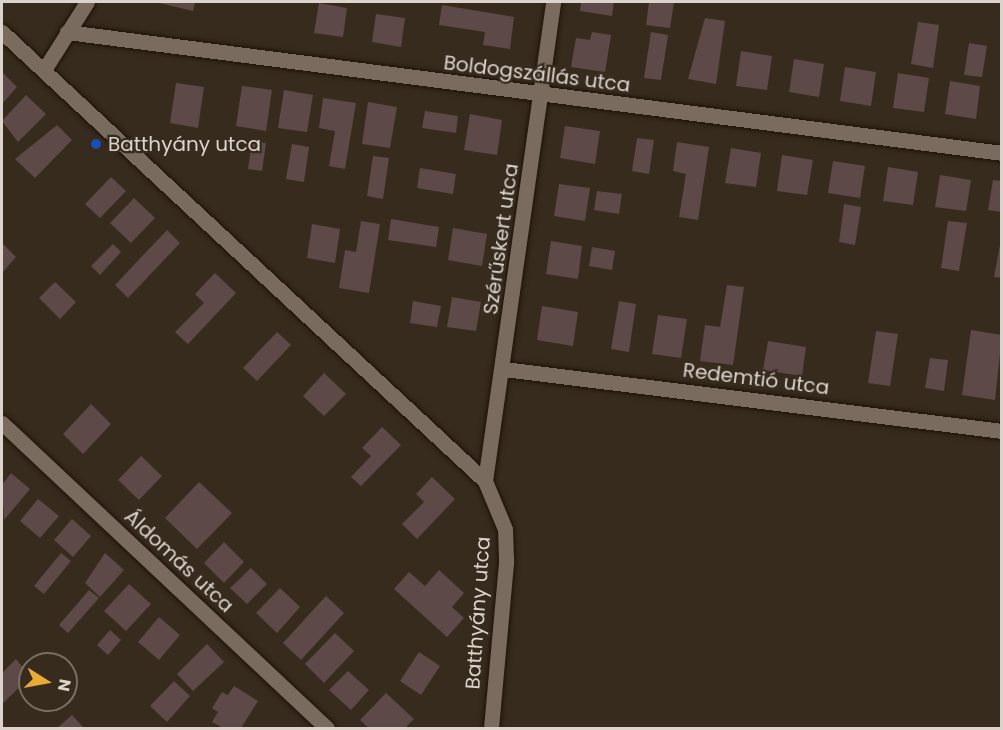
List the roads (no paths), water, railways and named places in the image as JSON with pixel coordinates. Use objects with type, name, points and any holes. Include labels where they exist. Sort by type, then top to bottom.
[{"type":"street","points":[[44,69],[87,2]]},
{"type":"street","name":"Szérűskert utca","points":[[485,480],[504,369],[553,2]]},
{"type":"street","name":"Batthyány utca","points":[[2,32],[485,480],[505,530],[506,563],[491,729]]},
{"type":"street","name":"Boldogszállás utca","points":[[67,32],[540,97],[1002,153]]},
{"type":"street","name":"Redemtió utca","points":[[504,369],[1002,431]]},
{"type":"street","name":"Áldomás utca","points":[[2,423],[327,729]]},
{"type":"place","name":"Batthyány utca","points":[[96,144]]}]
